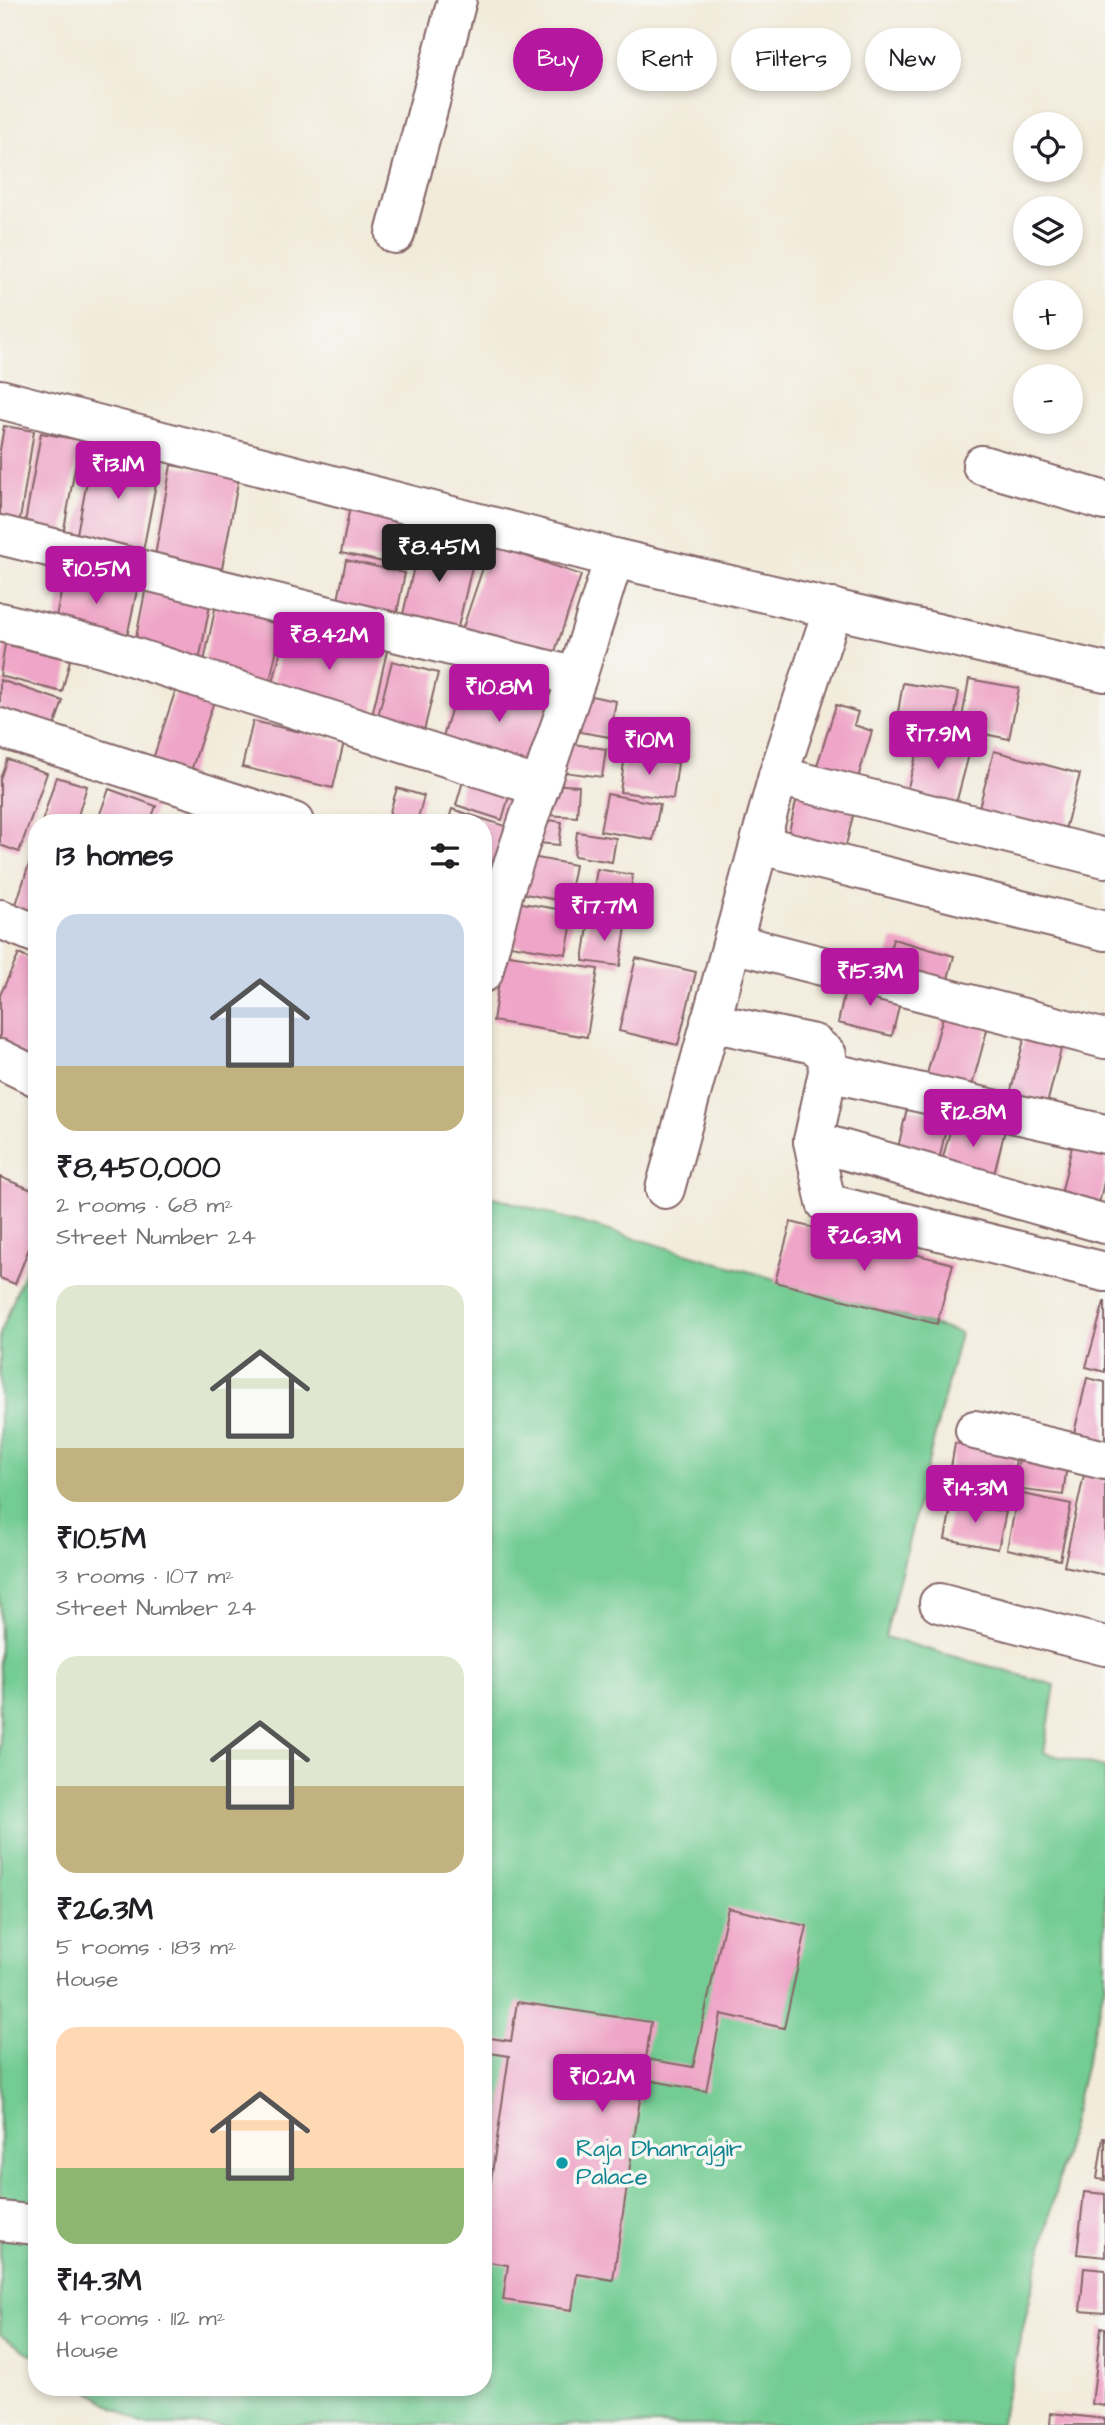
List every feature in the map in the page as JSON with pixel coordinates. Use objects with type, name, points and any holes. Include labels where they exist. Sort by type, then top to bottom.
[{"type":"street","points":[[395,234],[457,0]]},
{"type":"street","points":[[0,399],[614,558],[1105,672]]},
{"type":"street","points":[[982,465],[1105,501]]},
{"type":"street","points":[[0,535],[577,677]]},
{"type":"street","points":[[494,888],[540,787],[614,558]]},
{"type":"street","points":[[665,1189],[778,776],[833,608]]},
{"type":"street","points":[[0,622],[102,648],[540,787]]},
{"type":"street","points":[[0,728],[269,814]]},
{"type":"street","points":[[778,776],[1105,858]]},
{"type":"street","points":[[761,845],[1105,931]]},
{"type":"street","points":[[0,919],[28,930]]},
{"type":"street","points":[[733,943],[1105,1039]]},
{"type":"street","points":[[710,1022],[814,1044],[827,1055],[828,1072],[813,1141],[826,1203],[1105,1272]]},
{"type":"street","points":[[0,1059],[28,1073]]},
{"type":"street","points":[[828,1072],[1105,1134]]},
{"type":"street","points":[[813,1141],[1105,1224]]},
{"type":"street","points":[[975,1430],[1105,1460]]},
{"type":"street","points":[[939,1603],[1105,1646]]},
{"type":"street","points":[[0,2221],[28,2223]]},
{"type":"green space","points":[[492,1197],[960,1333],[885,1637],[1055,1685],[1044,1753],[1105,1767],[1105,1983],[1000,2425],[142,2425],[96,2396],[492,2396]]},
{"type":"green space","points":[[28,1262],[28,2352],[0,2335],[0,1335]]},
{"type":"building","points":[[4,426],[34,431],[19,526],[0,524],[0,450]]},
{"type":"building","points":[[41,433],[80,440],[63,535],[24,528]]},
{"type":"building","points":[[94,445],[161,458],[142,556],[75,544]]},
{"type":"building","points":[[171,465],[239,477],[220,579],[153,567]]},
{"type":"building","points":[[350,507],[411,520],[402,566],[341,553]]},
{"type":"building","points":[[423,528],[478,541],[455,640],[400,627]]},
{"type":"building","points":[[491,544],[581,575],[550,666],[460,636]]},
{"type":"building","points":[[346,560],[405,573],[396,618],[337,605]]},
{"type":"building","points":[[67,566],[139,581],[125,646],[53,630]]},
{"type":"building","points":[[146,587],[211,600],[198,666],[133,653]]},
{"type":"building","points":[[218,595],[285,609],[269,686],[202,671]]},
{"type":"building","points":[[287,624],[388,647],[371,720],[270,696]]},
{"type":"building","points":[[5,644],[70,660],[62,692],[0,676]]},
{"type":"building","points":[[392,661],[438,673],[421,743],[374,732]]},
{"type":"building","points":[[462,673],[558,700],[537,774],[440,747]]},
{"type":"building","points":[[969,679],[1019,688],[1009,739],[960,729]]},
{"type":"building","points":[[0,680],[63,701],[51,735],[0,718]]},
{"type":"building","points":[[178,683],[216,695],[189,777],[151,765]]},
{"type":"building","points":[[903,683],[959,692],[953,726],[897,718]]},
{"type":"building","points":[[581,694],[616,701],[610,737],[574,731]]},
{"type":"building","points":[[836,705],[858,712],[854,725],[872,731],[855,788],[814,775]]},
{"type":"building","points":[[253,721],[344,742],[333,788],[242,767]]},
{"type":"building","points":[[635,722],[689,731],[685,760],[631,751]]},
{"type":"building","points":[[923,730],[972,743],[954,811],[905,798]]},
{"type":"building","points":[[567,743],[606,749],[602,777],[563,772]]},
{"type":"building","points":[[994,751],[1080,774],[1063,837],[977,815]]},
{"type":"building","points":[[625,755],[678,763],[673,799],[620,792]]},
{"type":"building","points":[[7,759],[47,773],[32,814],[28,814],[28,827],[19,852],[0,845],[0,779]]},
{"type":"building","points":[[466,771],[512,786],[502,820],[492,817],[492,814],[456,805]]},
{"type":"building","points":[[56,777],[87,786],[78,814],[44,814]]},
{"type":"building","points":[[548,784],[579,786],[577,817],[546,815]]},
{"type":"building","points":[[397,788],[424,796],[419,814],[389,814]]},
{"type":"building","points":[[109,789],[156,806],[153,814],[100,814]]},
{"type":"building","points":[[799,789],[856,803],[843,858],[786,844]]},
{"type":"building","points":[[607,794],[660,804],[653,840],[600,831]]},
{"type":"building","points":[[452,809],[468,814],[450,814]]},
{"type":"building","points":[[543,819],[562,822],[559,845],[539,843]]},
{"type":"building","points":[[492,822],[508,827],[492,873]]},
{"type":"building","points":[[577,832],[616,838],[612,862],[574,856]]},
{"type":"building","points":[[526,856],[575,865],[568,902],[520,893]]},
{"type":"building","points":[[28,867],[28,926],[11,920]]},
{"type":"building","points":[[597,869],[633,875],[626,917],[590,912]]},
{"type":"building","points":[[511,901],[574,912],[566,954],[504,944]]},
{"type":"building","points":[[589,920],[626,926],[620,966],[583,961]]},
{"type":"building","points":[[893,939],[954,956],[944,994],[882,977]]},
{"type":"building","points":[[19,954],[28,958],[28,1065],[0,1051],[0,995]]},
{"type":"building","points":[[503,954],[598,969],[587,1037],[493,1021]]},
{"type":"building","points":[[636,958],[696,972],[678,1045],[619,1031]]},
{"type":"building","points":[[847,981],[902,994],[892,1036],[838,1023]]},
{"type":"building","points":[[946,1006],[990,1019],[970,1093],[925,1081]]},
{"type":"building","points":[[1026,1032],[1063,1041],[1044,1116],[1007,1106]]},
{"type":"building","points":[[907,1108],[948,1118],[938,1166],[896,1157]]},
{"type":"building","points":[[954,1116],[1005,1130],[992,1182],[940,1169]]},
{"type":"building","points":[[1075,1133],[1105,1140],[1105,1178],[1098,1208],[1060,1199]]},
{"type":"building","points":[[0,1177],[28,1188],[28,1251],[15,1284],[0,1278]]},
{"type":"building","points":[[791,1222],[953,1264],[937,1324],[775,1282]]},
{"type":"building","points":[[1105,1302],[1105,1372],[1086,1367]]},
{"type":"building","points":[[1087,1378],[1105,1382],[1105,1454],[1071,1446]]},
{"type":"building","points":[[955,1443],[1017,1454],[1008,1503],[947,1492]]},
{"type":"building","points":[[1019,1458],[1067,1465],[1063,1495],[1015,1489]]},
{"type":"building","points":[[1084,1475],[1105,1480],[1105,1575],[1064,1566]]},
{"type":"building","points":[[1018,1493],[1071,1504],[1060,1560],[1007,1549]]},
{"type":"building","points":[[952,1502],[1006,1512],[998,1549],[945,1539]]},
{"type":"building","name":"Raja Dhanrajgir Palace","points":[[728,1908],[807,1926],[784,2028],[721,2014],[706,2091],[643,2079],[613,2280],[577,2274],[572,2310],[503,2300],[508,2265],[492,2262],[492,2173],[509,2056],[492,2053],[492,2038],[511,2041],[517,2002],[651,2022],[646,2059],[693,2067]]},
{"type":"building","points":[[1105,2138],[1105,2180],[1097,2179]]},
{"type":"building","points":[[1084,2192],[1105,2194],[1105,2257],[1077,2254]]},
{"type":"building","points":[[1084,2268],[1105,2270],[1105,2313],[1080,2311]]},
{"type":"building","points":[[1101,2327],[1105,2328],[1105,2406],[1092,2404]]},
{"type":"building","points":[[1051,2413],[1105,2419],[1105,2425],[1050,2425]]},
{"type":"place","name":"Raja Dhanrajgir Palace","points":[[562,2163]]}]
